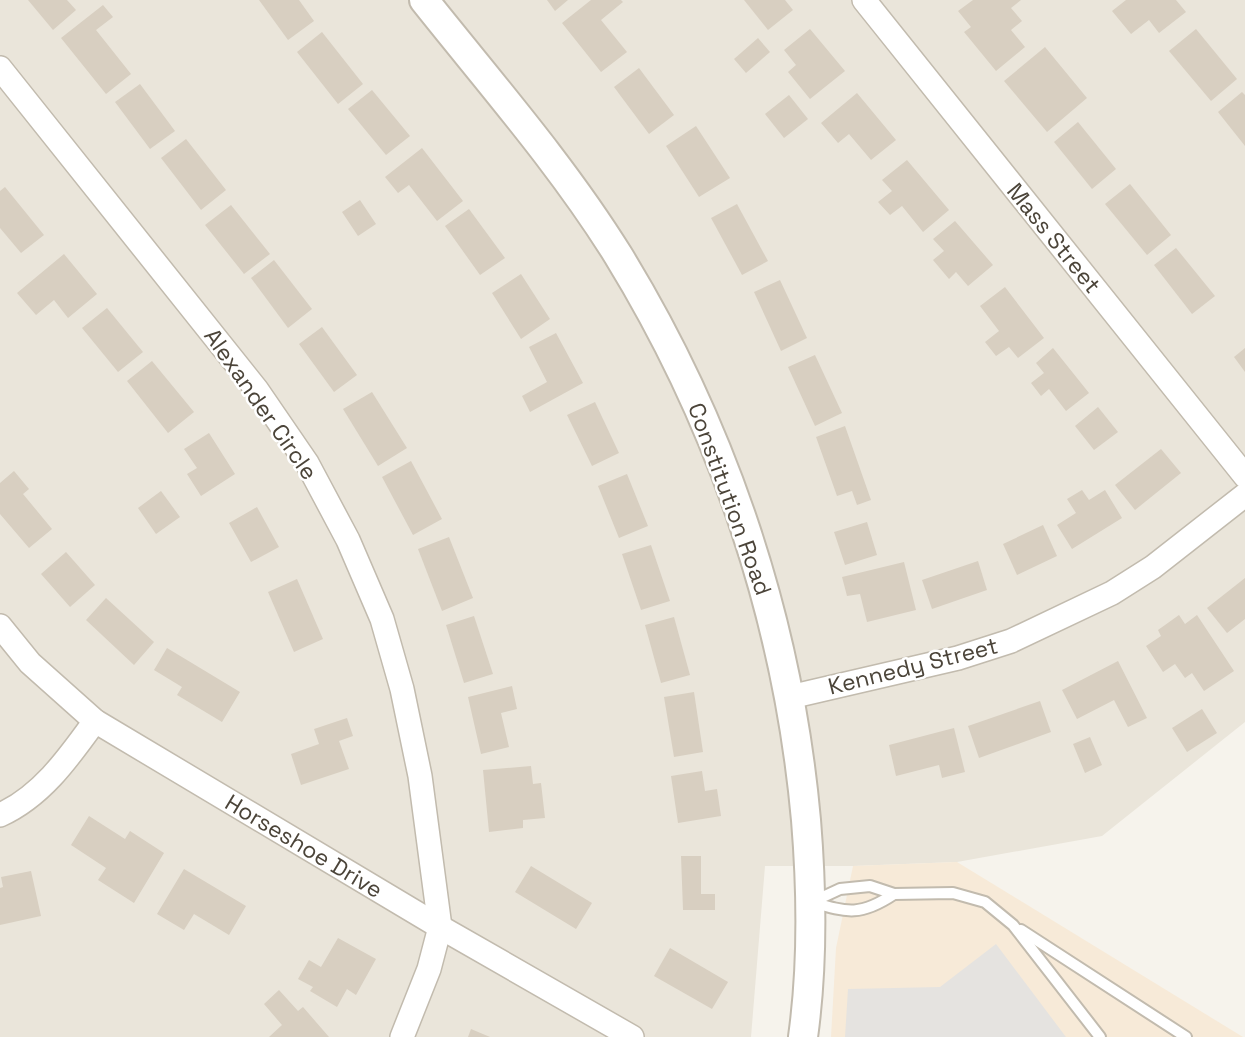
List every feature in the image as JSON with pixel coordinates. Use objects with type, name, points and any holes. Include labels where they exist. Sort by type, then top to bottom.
[{"type":"street","name":"Constitution Road","points":[[424,0],[568,182],[617,254],[657,321],[723,465],[769,608],[790,697],[803,790],[812,902],[808,1002],[803,1037]]},
{"type":"street","name":"Mass Street","points":[[864,0],[1245,476]]},
{"type":"street","name":"Alexander Circle","points":[[0,68],[257,390],[307,463],[348,540],[382,620],[402,689],[420,776],[440,927],[429,969],[402,1037]]},
{"type":"street","name":"Kennedy Street","points":[[790,697],[958,658],[1011,641],[1112,593],[1153,567],[1245,495]]},
{"type":"street","name":"Horseshoe Drive","points":[[0,626],[30,663],[95,721],[440,927],[632,1037]]},
{"type":"street","points":[[0,814],[36,791],[60,768],[95,721]]},
{"type":"lane","points":[[812,902],[840,889],[870,886],[894,894],[953,893],[985,902],[1013,925],[1186,1037]]},
{"type":"lane","points":[[812,902],[843,912],[874,908],[894,894]]},
{"type":"lane","points":[[1013,925],[1100,1037]]},
{"type":"shaded area","points":[[0,0],[1245,0],[1245,722],[1102,836],[957,862],[765,866],[751,1037],[0,1037]]},
{"type":"shaded area","points":[[957,862],[1243,1037],[831,1037],[836,948],[853,866]]},
{"type":"shaded area","points":[[996,944],[1066,1037],[845,1037],[848,989],[940,987]]},
{"type":"building","points":[[28,0],[67,0],[76,10],[53,30]]},
{"type":"building","points":[[259,0],[299,0],[314,21],[288,40]]},
{"type":"building","points":[[547,0],[568,0],[555,11]]},
{"type":"building","points":[[591,0],[623,2],[601,20],[627,52],[601,72],[562,23]]},
{"type":"building","points":[[744,0],[785,0],[793,10],[768,30]]},
{"type":"building","points":[[973,0],[1021,0],[1011,8],[1022,21],[1011,30],[1025,47],[996,71],[964,32],[971,27],[958,11]]},
{"type":"building","points":[[1126,0],[1176,0],[1186,12],[1159,33],[1149,20],[1131,34],[1112,11]]},
{"type":"building","points":[[103,5],[113,17],[96,30],[131,74],[106,94],[61,38]]},
{"type":"building","points":[[810,29],[845,71],[810,99],[788,72],[796,65],[784,50]]},
{"type":"building","points":[[1196,29],[1237,79],[1211,101],[1169,51]]},
{"type":"building","points":[[322,32],[363,84],[338,104],[297,52]]},
{"type":"building","points":[[758,38],[770,52],[746,73],[734,59]]},
{"type":"building","points":[[1045,47],[1087,98],[1047,132],[1004,81]]},
{"type":"building","points":[[639,68],[674,115],[649,134],[614,87]]},
{"type":"building","points":[[140,84],[175,131],[150,149],[115,102]]},
{"type":"building","points":[[372,90],[410,136],[386,155],[348,109]]},
{"type":"building","points":[[1242,92],[1245,95],[1245,146],[1218,112]]},
{"type":"building","points":[[857,93],[896,140],[871,160],[849,134],[838,143],[821,123]]},
{"type":"building","points":[[789,95],[808,119],[784,138],[765,114]]},
{"type":"building","points":[[1078,122],[1116,169],[1092,189],[1054,142]]},
{"type":"building","points":[[696,126],[730,178],[699,197],[666,146]]},
{"type":"building","points":[[186,139],[226,190],[201,210],[161,158]]},
{"type":"building","points":[[422,148],[463,201],[437,221],[409,185],[398,193],[385,177]]},
{"type":"building","points":[[907,160],[949,210],[923,232],[902,206],[890,215],[878,202],[892,191],[882,180]]},
{"type":"building","points":[[1130,184],[1171,235],[1147,255],[1105,204]]},
{"type":"building","points":[[5,187],[44,235],[21,253],[0,228],[0,191]]},
{"type":"building","points":[[360,200],[376,224],[358,236],[342,212]]},
{"type":"building","points":[[737,204],[768,261],[742,275],[711,218]]},
{"type":"building","points":[[231,205],[270,254],[244,274],[205,225]]},
{"type":"building","points":[[469,209],[505,258],[480,275],[445,226]]},
{"type":"building","points":[[955,221],[993,265],[968,286],[956,272],[949,279],[933,260],[944,251],[933,239]]},
{"type":"building","points":[[1176,248],[1215,296],[1192,314],[1154,265]]},
{"type":"building","points":[[64,254],[97,294],[68,318],[54,300],[36,315],[17,293]]},
{"type":"building","points":[[274,260],[312,309],[288,328],[251,278]]},
{"type":"building","points":[[521,274],[550,319],[521,339],[492,293]]},
{"type":"building","points":[[780,280],[807,338],[781,351],[754,292]]},
{"type":"building","points":[[1005,287],[1044,338],[1018,358],[1009,347],[996,356],[985,342],[999,331],[980,306]]},
{"type":"building","points":[[107,308],[143,352],[118,372],[82,328]]},
{"type":"building","points":[[322,327],[357,375],[334,392],[299,344]]},
{"type":"building","points":[[556,333],[583,383],[530,412],[522,396],[547,382],[529,347]]},
{"type":"building","points":[[1053,348],[1089,393],[1066,411],[1049,389],[1041,396],[1031,383],[1044,373],[1036,363]]},
{"type":"building","points":[[1245,348],[1245,372],[1234,357]]},
{"type":"building","points":[[815,355],[842,413],[815,426],[788,367]]},
{"type":"building","points":[[152,361],[194,412],[168,433],[127,381]]},
{"type":"building","points":[[372,392],[407,448],[378,466],[343,409]]},
{"type":"building","points":[[595,402],[619,453],[592,466],[567,415]]},
{"type":"building","points":[[1098,407],[1118,432],[1094,450],[1075,426]]},
{"type":"building","points":[[845,426],[871,500],[857,505],[852,491],[837,496],[816,437]]},
{"type":"building","points":[[209,433],[235,474],[201,496],[187,474],[197,468],[184,449]]},
{"type":"building","points":[[1161,449],[1181,473],[1135,510],[1115,485]]},
{"type":"building","points":[[411,461],[442,519],[413,535],[382,477]]},
{"type":"building","points":[[14,471],[29,489],[23,494],[52,529],[29,548],[0,514],[0,483]]},
{"type":"building","points":[[627,474],[648,526],[619,538],[598,486]]},
{"type":"building","points":[[1082,490],[1089,500],[1105,490],[1122,518],[1072,549],[1057,525],[1076,513],[1067,499]]},
{"type":"building","points":[[161,491],[180,517],[156,534],[138,508]]},
{"type":"building","points":[[257,507],[279,547],[251,562],[229,523]]},
{"type":"building","points":[[867,522],[877,555],[845,565],[834,532]]},
{"type":"building","points":[[1043,525],[1057,556],[1017,575],[1003,544]]},
{"type":"building","points":[[449,537],[473,598],[442,611],[418,549]]},
{"type":"building","points":[[651,545],[670,601],[641,610],[622,554]]},
{"type":"building","points":[[66,552],[95,585],[70,607],[41,574]]},
{"type":"building","points":[[978,561],[987,590],[932,609],[922,580]]},
{"type":"building","points":[[904,562],[916,610],[867,622],[860,594],[847,596],[842,577]]},
{"type":"building","points":[[1245,578],[1245,619],[1227,633],[1207,608]]},
{"type":"building","points":[[297,579],[323,639],[294,652],[268,592]]},
{"type":"building","points":[[106,598],[154,642],[134,665],[86,620]]},
{"type":"building","points":[[1179,615],[1185,624],[1197,615],[1234,671],[1204,691],[1192,673],[1185,678],[1175,664],[1163,672],[1146,646],[1161,636],[1158,630]]},
{"type":"building","points":[[474,616],[493,674],[464,683],[446,625]]},
{"type":"building","points":[[674,617],[690,675],[661,683],[645,625]]},
{"type":"building","points":[[167,648],[240,692],[222,722],[177,695],[182,687],[154,670]]},
{"type":"building","points":[[1118,661],[1147,718],[1128,727],[1114,700],[1077,719],[1062,690]]},
{"type":"building","points":[[512,686],[517,709],[501,713],[509,747],[481,754],[468,697]]},
{"type":"building","points":[[694,692],[703,752],[674,757],[664,697]]},
{"type":"building","points":[[1040,701],[1051,732],[979,758],[968,726]]},
{"type":"building","points":[[1202,709],[1217,733],[1187,752],[1172,728]]},
{"type":"building","points":[[347,718],[353,736],[339,741],[349,769],[301,785],[291,754],[319,744],[314,729]]},
{"type":"building","points":[[954,728],[965,772],[942,778],[939,765],[896,776],[889,745]]},
{"type":"building","points":[[1090,737],[1102,765],[1085,773],[1073,744]]},
{"type":"building","points":[[531,766],[533,784],[541,783],[545,818],[523,820],[523,828],[489,832],[483,770]]},
{"type":"building","points":[[702,771],[705,791],[717,789],[721,816],[678,823],[671,776]]},
{"type":"building","points":[[89,816],[125,839],[130,831],[164,853],[134,903],[98,880],[106,868],[71,845]]},
{"type":"building","points":[[681,856],[701,856],[701,894],[715,894],[715,910],[683,910]]},
{"type":"building","points":[[531,866],[592,903],[576,929],[515,892]]},
{"type":"building","points":[[184,869],[246,906],[229,935],[194,914],[184,930],[157,914]]},
{"type":"building","points":[[31,871],[41,916],[0,925],[0,888],[3,887],[1,877]]},
{"type":"building","points":[[338,938],[376,959],[356,995],[347,989],[337,1007],[310,991],[313,987],[298,979],[309,960],[321,967]]},
{"type":"building","points":[[670,948],[728,982],[712,1009],[654,976]]},
{"type":"building","points":[[279,990],[298,1011],[303,1007],[329,1037],[269,1037],[282,1025],[264,1004]]},
{"type":"building","points":[[471,1029],[490,1037],[468,1037]]}]
